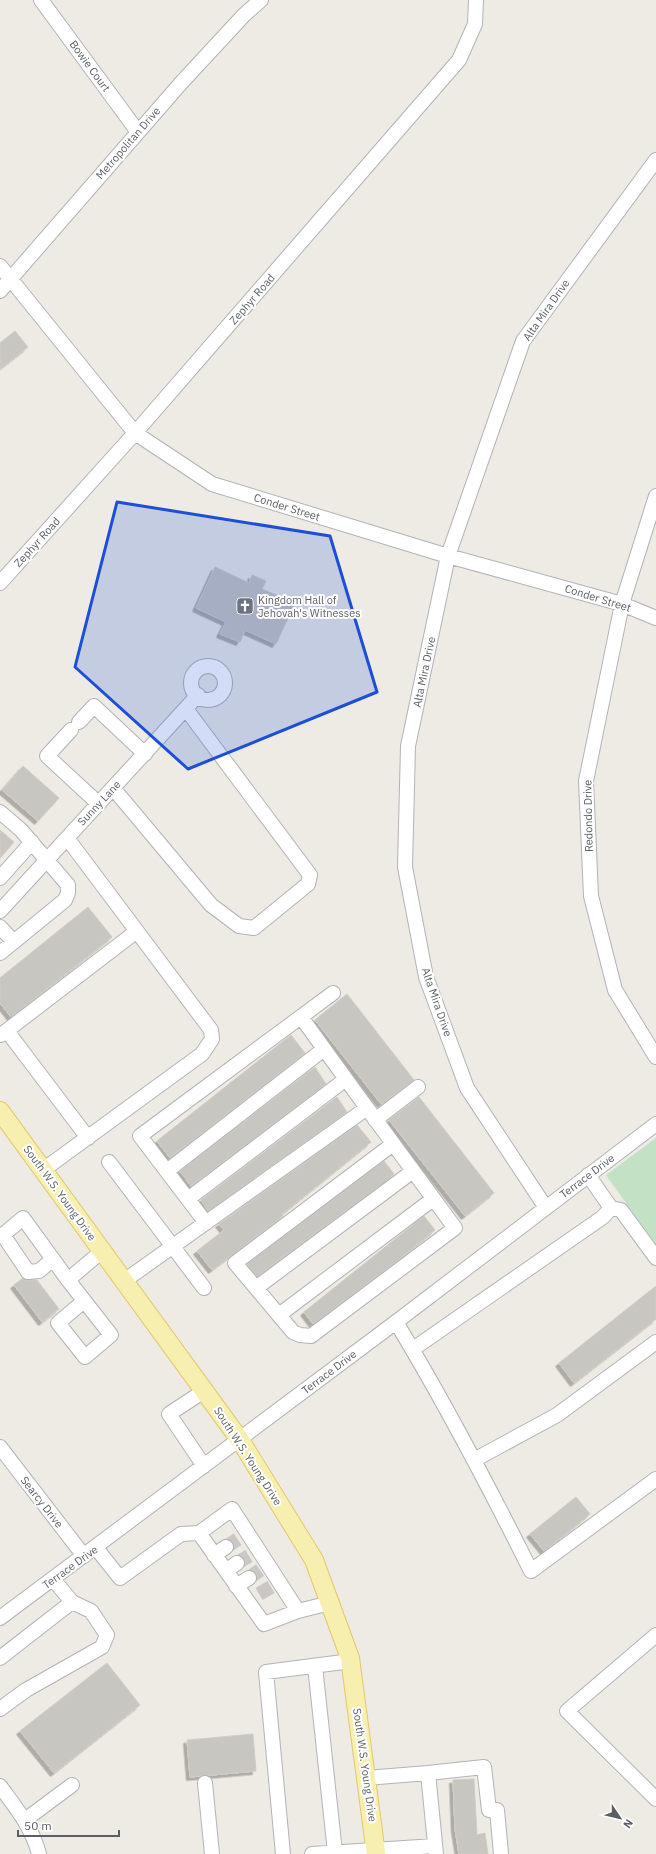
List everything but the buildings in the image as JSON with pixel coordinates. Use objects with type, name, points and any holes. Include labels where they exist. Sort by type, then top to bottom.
[{"type":"main road","name":"South W.S. Young Drive","points":[[0,1111],[240,1440],[314,1560],[351,1661],[376,1852]]},
{"type":"street","name":"Bowie Court","points":[[41,0],[138,132]]},
{"type":"street","name":"Metropolitan Drive","points":[[0,291],[191,71],[244,15],[261,0]]},
{"type":"street","name":"Zephyr Road","points":[[0,583],[135,433],[459,60],[475,24],[476,0]]},
{"type":"street","name":"Alta Mira Drive","points":[[546,1208],[467,1088],[426,977],[405,867],[408,746],[448,556],[523,341],[656,160]]},
{"type":"street","name":"Conder Street","points":[[0,266],[135,433],[212,484],[448,556],[622,604],[656,618]]},
{"type":"street","name":"Redondo Drive","points":[[656,496],[622,604],[586,781],[591,896],[615,990],[656,1058]]},
{"type":"street","name":"Sunny Lane","points":[[1,909],[198,695]]},
{"type":"street","points":[[99,804],[47,756],[94,706],[144,754]]},
{"type":"street","points":[[113,788],[211,905],[239,926],[254,928],[308,884],[310,875],[186,709]]},
{"type":"street","points":[[0,812],[11,820],[32,842],[68,885],[68,893],[65,900],[0,953]]},
{"type":"street","points":[[43,1170],[202,1054],[212,1039],[211,1030],[67,838]]},
{"type":"street","points":[[0,878],[32,842]]},
{"type":"street","points":[[11,866],[28,881]]},
{"type":"street","points":[[0,927],[14,942]]},
{"type":"street","points":[[88,1138],[2,1034],[137,931]]},
{"type":"street","points":[[206,1222],[140,1136],[333,993]]},
{"type":"street","points":[[301,1017],[455,1228],[311,1336],[300,1335],[293,1332],[235,1263],[393,1144]]},
{"type":"street","points":[[167,1172],[324,1049]]},
{"type":"street","points":[[188,1199],[346,1079]]},
{"type":"street","points":[[375,1120],[418,1087]]},
{"type":"street","points":[[124,1282],[367,1108]]},
{"type":"street","name":"Terrace Drive","points":[[0,1618],[240,1440],[656,1124]]},
{"type":"street","points":[[109,1162],[204,1288]]},
{"type":"street","points":[[256,1288],[413,1171]]},
{"type":"street","points":[[588,1175],[611,1208],[622,1210],[656,1258]]},
{"type":"street","points":[[279,1315],[433,1199]]},
{"type":"street","points":[[413,1350],[603,1217],[611,1208]]},
{"type":"street","points":[[68,1280],[102,1251]]},
{"type":"street","points":[[53,1259],[84,1300]]},
{"type":"street","points":[[396,1322],[474,1460],[531,1571],[656,1479]]},
{"type":"street","points":[[474,1460],[557,1416],[656,1342]]},
{"type":"street","points":[[204,1391],[168,1414],[204,1466]]},
{"type":"street","name":"Searcy Drive","points":[[0,1447],[84,1556]]},
{"type":"street","points":[[96,1548],[120,1578],[181,1534],[198,1533],[232,1508],[237,1540],[243,1560],[236,1586]]},
{"type":"street","points":[[198,1533],[214,1555],[243,1560],[259,1571],[264,1591],[264,1624],[298,1611],[330,1603]]},
{"type":"street","points":[[214,1555],[237,1540]]},
{"type":"street","points":[[236,1586],[259,1571]]},
{"type":"street","points":[[0,1709],[26,1690],[102,1647],[104,1644],[107,1635],[91,1611],[72,1602],[53,1579]]},
{"type":"street","points":[[236,1586],[264,1591],[298,1611]]},
{"type":"street","points":[[0,1658],[72,1602]]},
{"type":"street","points":[[656,1635],[567,1711],[656,1799]]},
{"type":"street","points":[[283,1854],[266,1672],[351,1661]]},
{"type":"street","points":[[315,1666],[338,1852]]},
{"type":"street","points":[[366,1778],[484,1767],[489,1810],[497,1810],[501,1854]]},
{"type":"street","points":[[312,1854],[436,1850],[428,1773]]},
{"type":"street","points":[[205,1783],[212,1854]]},
{"type":"street","points":[[25,1820],[72,1785]]},
{"type":"street","points":[[0,1786],[25,1820],[35,1838],[39,1854]]},
{"type":"highlighted area","points":[[117,502],[330,536],[377,692],[188,769],[75,667]]},
{"type":"green space","points":[[656,1138],[656,1245],[606,1175]]},
{"type":"tunnel","points":[[226,1547],[238,1539]]},
{"type":"tunnel","points":[[237,1563],[249,1556]]},
{"type":"tunnel","points":[[249,1578],[260,1570]]},
{"type":"tunnel","points":[[259,1594],[271,1587]]},
{"type":"place","name":"Kingdom Hall of Jehovah's Witnesses","points":[[245,606]]}]
